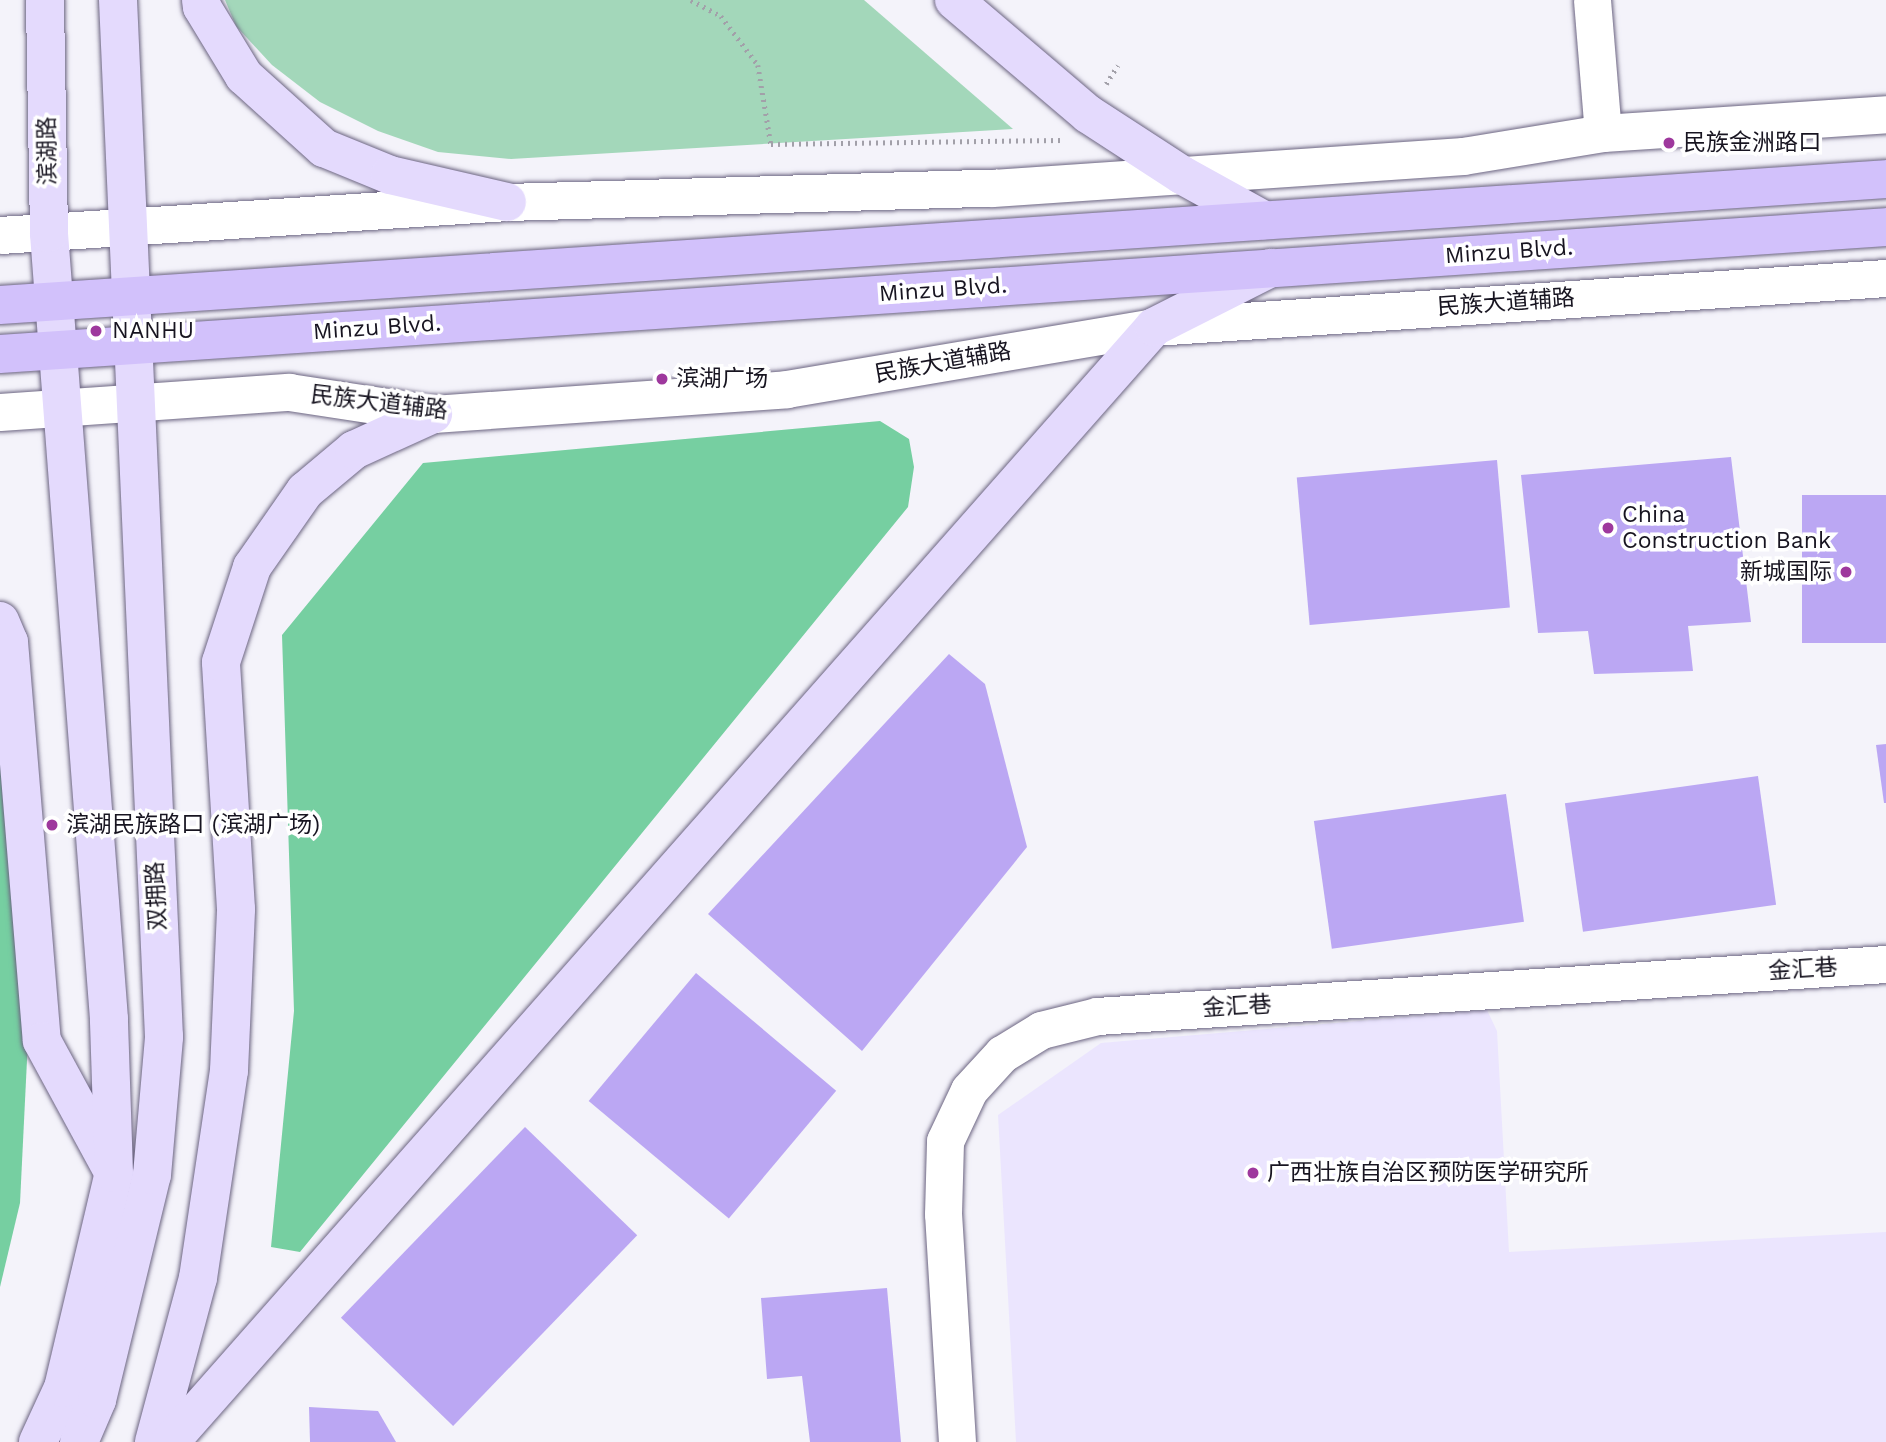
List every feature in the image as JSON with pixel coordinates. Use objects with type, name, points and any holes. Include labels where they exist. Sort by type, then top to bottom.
[{"type":"highway","name":"Minzu Blvd.","points":[[0,305],[1886,179]]},
{"type":"highway","name":"Minzu Blvd.","points":[[0,354],[1886,227]]},
{"type":"main road","name":"滨湖路","points":[[45,0],[49,233],[54,302]]},
{"type":"main road","points":[[118,0],[130,297]]},
{"type":"main road","points":[[201,0],[202,8],[244,76],[324,148],[390,175],[507,202]]},
{"type":"main road","points":[[954,0],[1088,114],[1181,175],[1264,220]]},
{"type":"main road","points":[[170,1442],[1154,327],[1271,268]]},
{"type":"main road","name":"双拥路","points":[[79,1442],[97,1400],[152,1175],[164,1037],[130,297]]},
{"type":"main road","points":[[38,1442],[63,1388],[114,1173],[109,1019],[54,302]]},
{"type":"main road","points":[[155,1442],[198,1278],[229,1071],[236,909],[221,662],[252,567],[305,491],[354,450],[433,414]]},
{"type":"main road","points":[[0,621],[9,642],[42,1041],[114,1173]]},
{"type":"street","points":[[1592,0],[1603,133]]},
{"type":"street","points":[[0,235],[507,202],[993,188],[1463,156],[1603,133],[1886,114]]},
{"type":"street","name":"民族大道辅路","points":[[0,412],[289,392],[433,414],[787,389],[1154,327],[1886,278]]},
{"type":"street","name":"金汇巷","points":[[957,1442],[943,1214],[945,1142],[969,1090],[1002,1054],[1041,1030],[1097,1016],[1886,964]]},
{"type":"path","points":[[691,0],[721,16],[758,65],[771,144],[1067,140],[1088,114],[1118,65]]},
{"type":"shaded area","name":"广西壮族自治区预防医学研究所","points":[[1487,1010],[1497,1031],[1509,1252],[1886,1232],[1886,1442],[1016,1442],[998,1115],[1101,1043]]},
{"type":"green space","points":[[225,0],[864,0],[1013,129],[511,159],[438,152],[378,131],[320,102],[272,65],[236,26]]},
{"type":"green space","points":[[880,421],[909,439],[914,467],[908,507],[300,1252],[271,1247],[294,1011],[282,635],[423,463]]},
{"type":"green space","points":[[0,720],[29,1019],[20,1203],[0,1287]]},
{"type":"building","points":[[1731,457],[1751,622],[1688,626],[1693,671],[1594,674],[1588,631],[1538,633],[1521,475]]},
{"type":"building","points":[[1497,460],[1510,607],[1310,625],[1297,478]]},
{"type":"building","name":"新城国际","points":[[1802,495],[1886,495],[1886,643],[1802,643]]},
{"type":"building","points":[[949,654],[985,684],[1027,847],[862,1051],[708,914]]},
{"type":"building","points":[[1886,744],[1886,803],[1884,803],[1876,745]]},
{"type":"building","points":[[1758,776],[1776,905],[1583,932],[1565,803]]},
{"type":"building","points":[[1506,794],[1524,922],[1332,949],[1314,821]]},
{"type":"building","points":[[696,973],[836,1091],[729,1219],[589,1101]]},
{"type":"building","points":[[525,1127],[637,1235],[453,1426],[341,1318]]},
{"type":"building","points":[[887,1288],[901,1442],[810,1442],[802,1376],[767,1379],[761,1298]]},
{"type":"building","points":[[309,1407],[378,1411],[396,1442],[310,1442]]},
{"type":"place","name":"民族金洲路口","points":[[1669,143]]},
{"type":"place","name":"NANHU","points":[[96,331]]},
{"type":"place","name":"滨湖广场","points":[[662,379]]},
{"type":"place","name":"China Construction Bank","points":[[1608,528]]},
{"type":"place","name":"新城国际","points":[[1846,572]]},
{"type":"place","name":"滨湖民族路口 (滨湖广场)","points":[[52,825]]},
{"type":"place","name":"广西壮族自治区预防医学研究所","points":[[1253,1173]]}]
